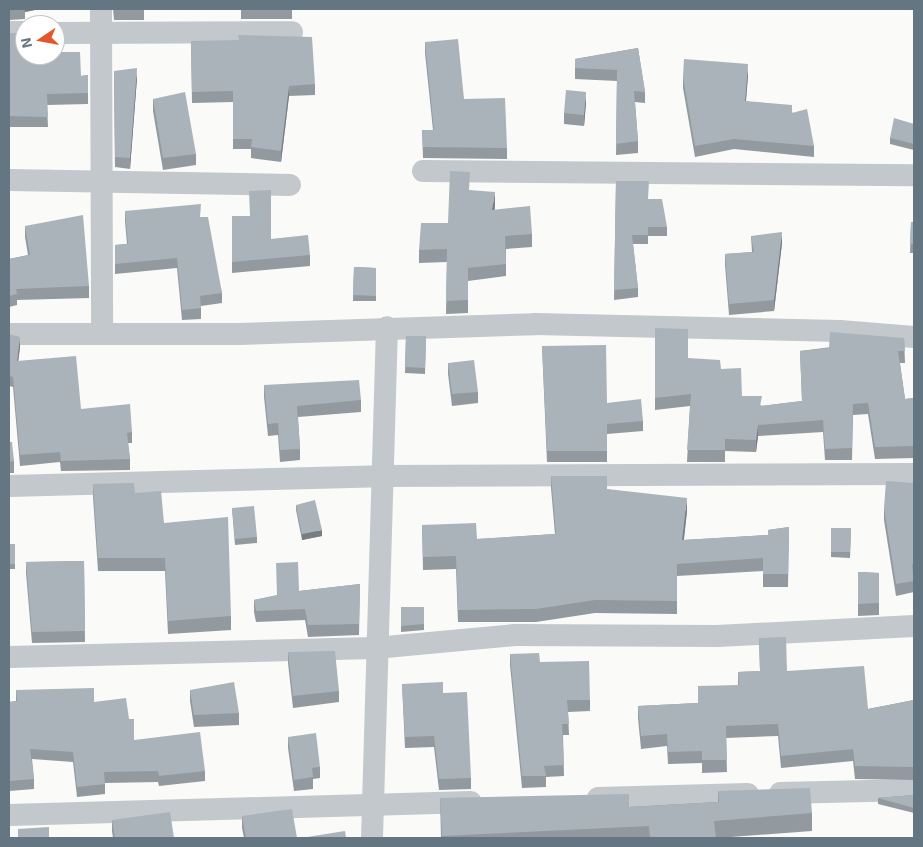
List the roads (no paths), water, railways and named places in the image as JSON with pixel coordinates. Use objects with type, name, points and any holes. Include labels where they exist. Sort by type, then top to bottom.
[{"type":"street","points":[[100,9],[104,182],[102,333]]},
{"type":"street","points":[[65,33],[292,32]]},
{"type":"street","points":[[423,171],[914,175]]},
{"type":"street","points":[[9,180],[290,185]]},
{"type":"street","points":[[9,334],[239,334],[387,327],[535,324],[914,337]]},
{"type":"street","points":[[372,838],[380,476],[387,327]]},
{"type":"street","points":[[9,486],[380,476],[914,474]]},
{"type":"street","points":[[9,657],[375,648],[515,635],[717,636],[914,626]]},
{"type":"street","points":[[574,798],[914,790]]},
{"type":"street","points":[[9,815],[497,801]]}]
